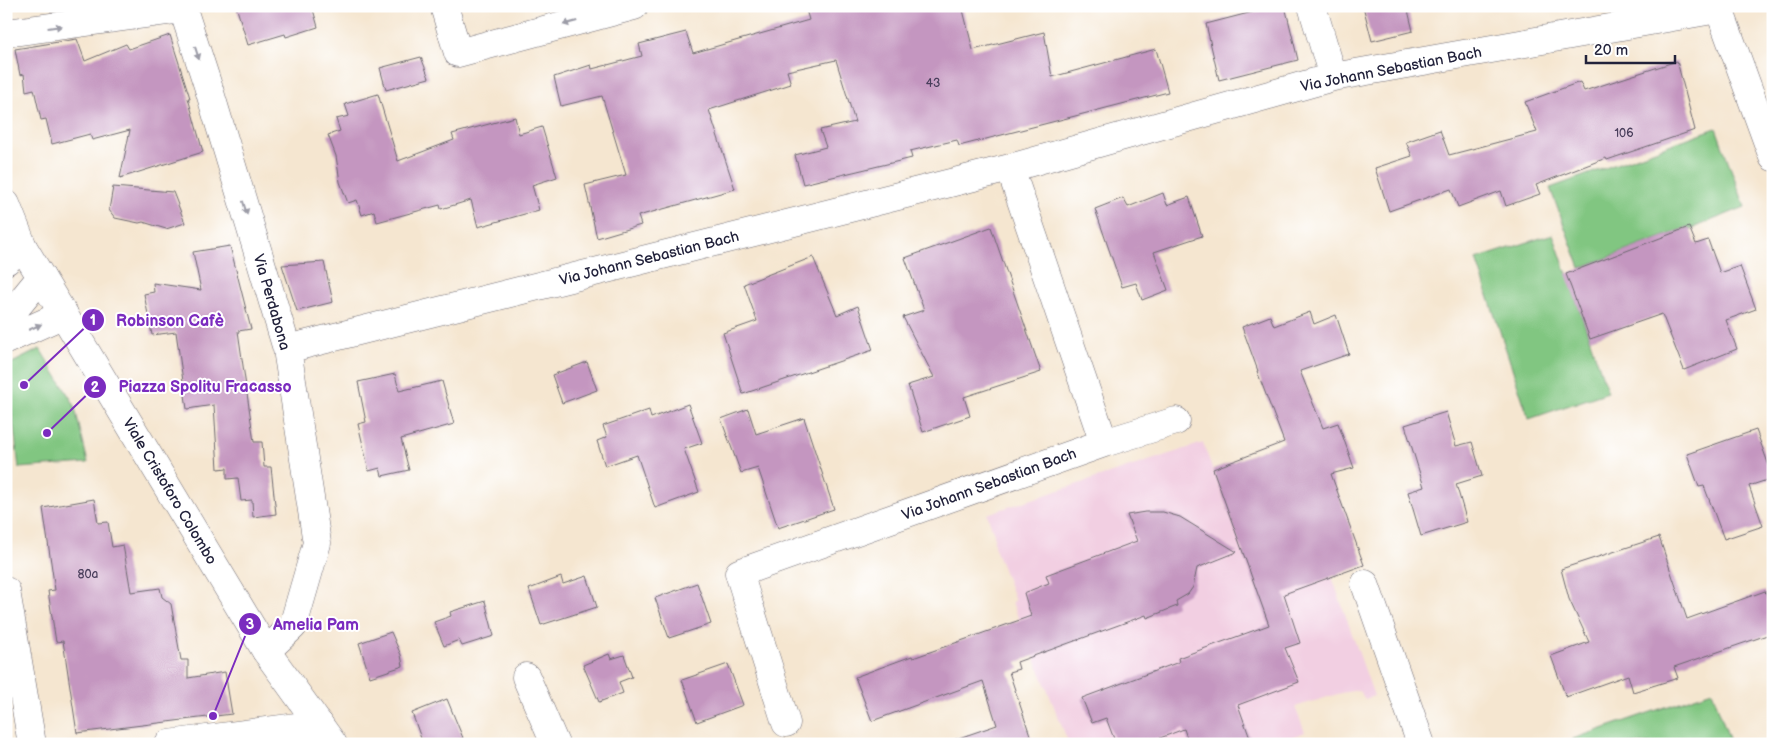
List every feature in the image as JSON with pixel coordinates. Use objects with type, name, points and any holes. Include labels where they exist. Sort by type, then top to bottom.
[{"type":"street","points":[[444,6],[458,54],[634,6]]},
{"type":"street","points":[[1312,6],[1333,77]]},
{"type":"street","points":[[1718,7],[1773,157]]},
{"type":"street","name":"Via Johann Sebastian Bach","points":[[287,349],[1010,168],[1333,77],[1718,7]]},
{"type":"street","points":[[6,33],[182,8]]},
{"type":"street","name":"Via Perdabona","points":[[182,8],[208,86],[287,349],[317,543],[293,626],[266,651]]},
{"type":"street","points":[[1010,168],[1104,443]]},
{"type":"street","name":"Viale Cristoforo Colombo","points":[[6,204],[15,254],[41,277],[266,651],[322,737]]},
{"type":"street","points":[[6,320],[41,277]]},
{"type":"street","points":[[6,340],[64,314]]},
{"type":"street","name":"Via Johann Sebastian Bach","points":[[786,724],[739,573],[1104,443],[1176,421]]},
{"type":"street","points":[[1365,584],[1421,744]]},
{"type":"street","points":[[6,591],[32,744]]},
{"type":"street","points":[[526,676],[555,744]]},
{"type":"street","points":[[169,744],[322,737]]},
{"type":"shaded area","points":[[1203,443],[1261,602],[1332,577],[1374,696],[1365,699],[1359,690],[1341,693],[1295,707],[1305,732],[1289,738],[1291,742],[1282,744],[1069,744],[1012,602],[1015,600],[994,546],[994,534],[987,514]]},
{"type":"green space","points":[[1716,128],[1745,207],[1690,229],[1689,227],[1580,268],[1550,188]]},
{"type":"green space","points":[[1553,234],[1608,392],[1529,419],[1476,259]]},
{"type":"green space","points":[[40,349],[74,404],[88,463],[19,468],[6,366]]},
{"type":"green space","points":[[1712,691],[1731,744],[1575,744],[1573,739]]},
{"type":"building","points":[[236,6],[312,6],[318,27],[286,37],[285,34],[248,45]]},
{"type":"building","points":[[805,6],[962,6],[973,50],[1044,32],[1052,77],[1156,49],[1168,92],[959,146],[957,140],[910,151],[912,158],[803,184],[795,155],[826,147],[820,130],[855,122],[836,60],[787,71],[791,84],[709,110],[735,189],[638,216],[641,225],[597,238],[585,185],[626,175],[602,96],[561,106],[554,77],[591,65],[592,69],[642,56],[639,44],[686,32],[693,53],[809,20]]},
{"type":"building","points":[[1276,6],[1285,6],[1298,60],[1219,80],[1206,24]]},
{"type":"building","points":[[1363,6],[1407,6],[1413,31],[1372,41]]},
{"type":"building","points":[[170,35],[190,98],[188,98],[203,152],[120,178],[130,130],[92,140],[90,134],[52,144],[46,119],[41,120],[34,89],[26,91],[24,74],[20,75],[15,49],[77,39],[85,61],[126,44],[129,49]]},
{"type":"building","points":[[421,57],[429,78],[386,90],[380,68]]},
{"type":"building","points":[[1677,61],[1695,130],[1607,160],[1606,158],[1536,185],[1540,194],[1506,206],[1501,191],[1458,207],[1451,189],[1389,211],[1375,168],[1412,156],[1406,142],[1440,130],[1449,155],[1537,132],[1525,102],[1580,82],[1584,91]]},
{"type":"building","points":[[378,94],[398,161],[454,140],[452,134],[515,117],[519,134],[542,127],[557,177],[532,185],[539,210],[478,227],[471,200],[441,209],[440,205],[377,222],[374,211],[362,215],[357,200],[348,203],[340,182],[336,156],[328,135],[340,131],[336,119],[349,116],[345,104]]},
{"type":"building","points":[[113,187],[173,192],[185,223],[166,229],[143,222],[139,223],[115,218],[109,210]]},
{"type":"building","points":[[1163,193],[1167,205],[1189,197],[1202,236],[1154,252],[1168,290],[1142,300],[1136,283],[1122,287],[1095,209],[1123,198],[1128,207]]},
{"type":"building","points":[[991,227],[1041,372],[964,397],[970,416],[923,432],[908,385],[934,377],[903,317],[924,310],[905,258]]},
{"type":"building","points":[[1689,227],[1696,244],[1708,240],[1720,273],[1740,266],[1756,309],[1726,320],[1737,349],[1684,370],[1662,314],[1590,339],[1566,274]]},
{"type":"building","points":[[230,246],[251,329],[238,331],[254,442],[262,442],[264,467],[271,467],[276,514],[253,517],[252,500],[241,501],[238,478],[227,479],[227,468],[218,469],[214,405],[187,409],[176,332],[152,335],[144,294],[154,292],[153,283],[201,290],[193,252]]},
{"type":"building","points":[[813,257],[837,315],[858,306],[873,350],[743,394],[723,333],[757,321],[744,284]]},
{"type":"building","points":[[324,262],[333,302],[297,311],[282,265]]},
{"type":"building","points":[[1310,312],[1314,324],[1336,315],[1349,354],[1300,371],[1323,428],[1338,423],[1354,468],[1331,474],[1364,565],[1284,594],[1300,643],[1285,648],[1299,682],[1238,705],[1252,744],[1189,744],[1184,729],[1144,744],[1116,744],[1106,718],[1092,723],[1082,698],[1179,662],[1178,658],[1269,625],[1213,469],[1284,442],[1242,327],[1270,316],[1274,326]]},
{"type":"building","points":[[587,362],[597,390],[562,403],[552,375]]},
{"type":"building","points":[[395,374],[399,391],[442,381],[454,424],[401,439],[409,470],[382,476],[380,468],[369,471],[358,424],[366,422],[358,382]]},
{"type":"building","points":[[688,404],[702,443],[684,449],[699,492],[655,508],[637,455],[605,466],[597,441],[607,437],[603,426],[649,410],[651,418]]},
{"type":"building","points":[[748,409],[756,434],[804,418],[834,509],[778,528],[758,468],[741,473],[721,419]]},
{"type":"building","points":[[1446,412],[1456,446],[1472,442],[1482,476],[1456,484],[1467,522],[1421,536],[1408,492],[1424,487],[1405,425]]},
{"type":"building","points":[[1756,430],[1773,477],[1749,486],[1763,526],[1724,539],[1704,486],[1699,487],[1687,454]]},
{"type":"building","points":[[94,499],[98,523],[108,522],[112,547],[123,545],[131,592],[160,588],[162,597],[171,604],[181,660],[188,660],[188,678],[225,672],[232,714],[77,733],[63,641],[56,642],[48,591],[55,590],[43,508]]},
{"type":"building","points":[[1163,512],[1180,517],[1237,552],[1197,568],[1193,587],[1188,594],[1176,601],[1177,606],[1147,618],[1146,615],[1017,662],[1019,669],[1009,672],[1033,744],[954,744],[953,740],[997,725],[983,681],[872,721],[855,677],[1031,616],[1024,593],[1049,583],[1046,575],[1137,541],[1127,515]]},
{"type":"building","points":[[1659,537],[1687,619],[1765,591],[1773,613],[1773,633],[1674,667],[1678,678],[1633,692],[1628,675],[1566,697],[1551,656],[1589,642],[1569,599],[1561,569]]},
{"type":"building","points":[[587,576],[597,607],[541,625],[529,589],[561,577],[563,584]]},
{"type":"building","points":[[697,583],[711,624],[669,638],[655,598]]},
{"type":"building","points":[[485,601],[494,636],[462,646],[459,640],[444,646],[434,622],[451,616],[450,612]]},
{"type":"building","points":[[391,632],[401,655],[403,666],[370,677],[359,643]]},
{"type":"building","points":[[609,654],[611,659],[624,655],[632,677],[619,682],[623,693],[599,702],[583,665]]},
{"type":"building","points":[[728,664],[743,705],[697,722],[682,680]]},
{"type":"building","points":[[447,699],[463,738],[448,744],[423,744],[412,713]]},
{"type":"place","name":"Robinson Cafè","points":[[24,385]]},
{"type":"place","name":"Piazza Spolitu Fracasso","points":[[47,433]]},
{"type":"place","name":"Amelia Pam","points":[[213,716]]}]
